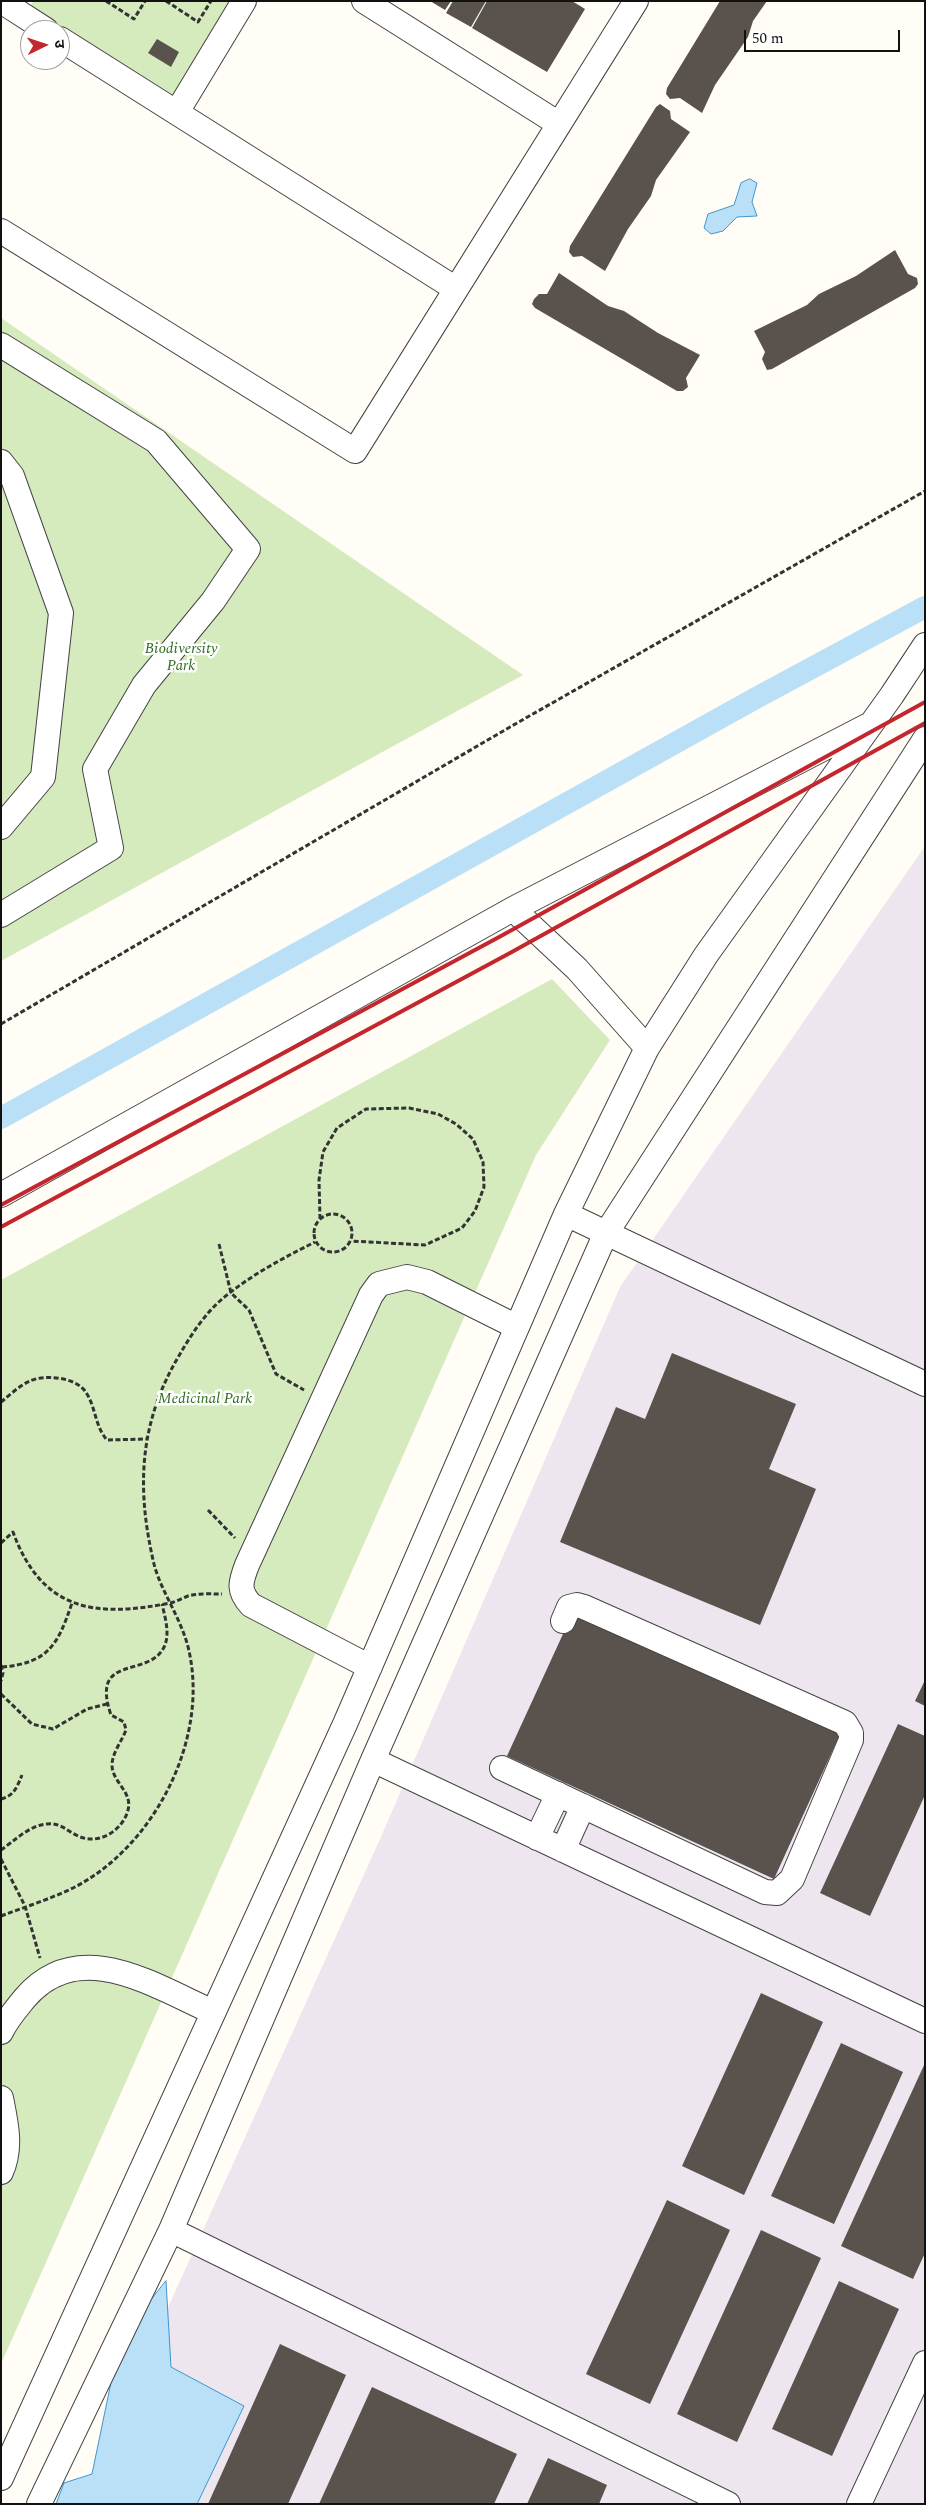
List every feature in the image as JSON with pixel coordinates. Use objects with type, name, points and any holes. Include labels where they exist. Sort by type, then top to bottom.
[{"type":"street","points":[[177,112],[244,1]]},
{"type":"street","points":[[364,1],[559,124]]},
{"type":"street","points":[[1,232],[355,451],[636,1]]},
{"type":"street","points":[[13,4],[33,20]]},
{"type":"street","points":[[70,45],[456,289]]},
{"type":"street","points":[[1,346],[156,442],[248,549],[213,601],[144,686],[95,769],[111,848],[1,915]]},
{"type":"street","points":[[1,462],[12,476],[61,613],[43,777],[1,827]]},
{"type":"street","points":[[1,2478],[370,1666],[566,1214],[647,1048],[706,955],[925,645]]},
{"type":"street","points":[[1,1195],[513,909],[871,724]]},
{"type":"street","points":[[39,2504],[171,2230],[373,1760],[605,1235],[925,739]]},
{"type":"street","points":[[513,909],[577,969],[647,1048]]},
{"type":"street","points":[[566,1214],[605,1235],[925,1384]]},
{"type":"street","points":[[370,1666],[278,1621],[251,1605],[242,1595],[240,1584],[252,1555],[371,1295],[379,1284],[391,1279],[407,1277],[427,1282],[517,1326]]},
{"type":"street","points":[[502,1768],[765,1892],[777,1894],[792,1879],[851,1740],[851,1733],[845,1723],[584,1607],[577,1605],[569,1607],[563,1621]]},
{"type":"street","points":[[373,1760],[925,2021]]},
{"type":"street","points":[[537,1838],[558,1794]]},
{"type":"street","points":[[563,1850],[584,1806]]},
{"type":"street","points":[[1,2032],[6,2020],[30,1992],[46,1979],[65,1969],[86,1967],[108,1969],[130,1975],[213,2012]]},
{"type":"street","points":[[1,2098],[7,2132],[7,2153],[1,2172]]},
{"type":"street","points":[[171,2230],[728,2504]]},
{"type":"street","points":[[859,2504],[925,2363]]},
{"type":"path","points":[[106,1],[134,19],[145,1]]},
{"type":"path","points":[[166,1],[198,22],[211,1]]},
{"type":"path","points":[[1,1024],[519,722],[925,491]]},
{"type":"path","points":[[320,1219],[332,1214],[344,1218],[352,1228],[351,1241],[342,1251],[330,1253],[319,1247],[315,1242],[314,1229],[320,1219],[319,1180],[323,1152],[337,1128],[366,1109],[409,1108],[438,1114],[456,1124],[473,1139],[483,1162],[484,1187],[475,1211],[462,1228],[425,1244],[351,1241]]},
{"type":"path","points":[[1,1916],[73,1888],[106,1867],[137,1838],[159,1808],[179,1768],[193,1695],[189,1652],[180,1620],[154,1566],[145,1512],[143,1472],[146,1439],[156,1401],[171,1368],[203,1319],[231,1293],[274,1263],[315,1242]]},
{"type":"path","points":[[219,1244],[231,1293],[249,1310],[276,1374],[323,1401]]},
{"type":"path","points":[[1,1402],[30,1380],[61,1378],[78,1385],[86,1392],[97,1424],[107,1440],[146,1439]]},
{"type":"path","points":[[208,1510],[252,1555]]},
{"type":"path","points":[[1,1543],[13,1532],[21,1554],[34,1573],[60,1597],[80,1607],[108,1609],[171,1603],[189,1596],[209,1594],[242,1595]]},
{"type":"path","points":[[1,1681],[2,1666],[23,1666],[40,1659],[53,1647],[64,1627],[72,1603]]},
{"type":"path","points":[[1,1850],[40,1825],[49,1823],[64,1826],[78,1836],[89,1839],[104,1838],[124,1820],[129,1807],[127,1794],[116,1779],[112,1766],[113,1756],[126,1730],[124,1722],[111,1715],[107,1690],[112,1677],[122,1668],[144,1664],[155,1658],[164,1648],[167,1627],[162,1604]]},
{"type":"path","points":[[1,1694],[32,1724],[52,1729],[87,1709],[108,1704]]},
{"type":"path","points":[[1,1799],[9,1797],[17,1788],[22,1775]]},
{"type":"path","points":[[1,1859],[25,1906],[46,1979]]},
{"type":"shaded area","points":[[925,846],[925,2504],[79,2504],[380,1839],[620,1287]]},
{"type":"green space","points":[[33,1],[234,1],[177,97],[70,31],[70,20],[51,20],[30,7]]},
{"type":"green space","name":"Biodiversity Park","points":[[1,318],[523,675],[1,961]]},
{"type":"green space","name":"Medicinal Park","points":[[552,979],[610,1040],[536,1155],[1,2364],[1,1280]]},
{"type":"water","points":[[750,179],[757,183],[752,202],[757,216],[737,217],[723,231],[711,234],[704,228],[708,214],[734,205],[741,183]]},
{"type":"water","points":[[166,2281],[171,2367],[244,2406],[197,2504],[56,2504],[64,2483],[92,2474],[120,2339]]},
{"type":"building","points":[[430,1],[451,1],[445,10]]},
{"type":"building","points":[[453,1],[486,1],[471,27],[446,13]]},
{"type":"building","points":[[487,1],[572,1],[585,9],[547,72],[472,28]]},
{"type":"building","points":[[720,1],[767,1],[753,21],[748,37],[715,85],[702,113],[680,98],[670,99],[666,94],[667,88]]},
{"type":"building","points":[[157,39],[179,52],[171,67],[148,53]]},
{"type":"building","points":[[660,104],[670,111],[671,119],[690,132],[656,180],[651,196],[628,229],[605,271],[582,256],[573,257],[569,252],[570,246],[656,107]]},
{"type":"building","points":[[895,250],[908,274],[917,278],[918,284],[915,288],[772,369],[767,370],[762,359],[765,352],[754,331],[807,305],[819,294],[856,276]]},
{"type":"building","points":[[559,273],[608,306],[624,311],[658,333],[700,355],[686,378],[688,387],[683,391],[677,391],[535,308],[532,304],[534,299],[539,294],[547,294]]},
{"type":"building","points":[[672,1353],[796,1404],[769,1469],[816,1489],[760,1625],[560,1542],[616,1407],[645,1419]]},
{"type":"building","points":[[574,1610],[841,1732],[774,1879],[507,1756]]},
{"type":"building","points":[[925,1680],[925,1706],[915,1701]]},
{"type":"building","points":[[898,1724],[925,1736],[925,1795],[870,1916],[820,1893]]},
{"type":"building","points":[[761,1993],[823,2022],[744,2195],[682,2166]]},
{"type":"building","points":[[841,2043],[903,2072],[834,2224],[771,2196]]},
{"type":"building","points":[[925,2063],[925,2253],[913,2279],[841,2246]]},
{"type":"building","points":[[667,2200],[730,2230],[650,2404],[586,2374]]},
{"type":"building","points":[[761,2230],[821,2258],[737,2442],[677,2414]]},
{"type":"building","points":[[839,2281],[899,2309],[832,2456],[772,2429]]},
{"type":"building","points":[[280,2344],[346,2375],[288,2504],[208,2504]]},
{"type":"building","points":[[372,2387],[517,2454],[494,2504],[319,2504]]},
{"type":"building","points":[[548,2458],[607,2485],[599,2504],[527,2504]]},
{"type":"waterway","points":[[1,1118],[756,698],[925,607]]},
{"type":"railway","points":[[1,1205],[501,936],[925,702]]},
{"type":"railway","points":[[1,1227],[510,953],[925,723]]}]
